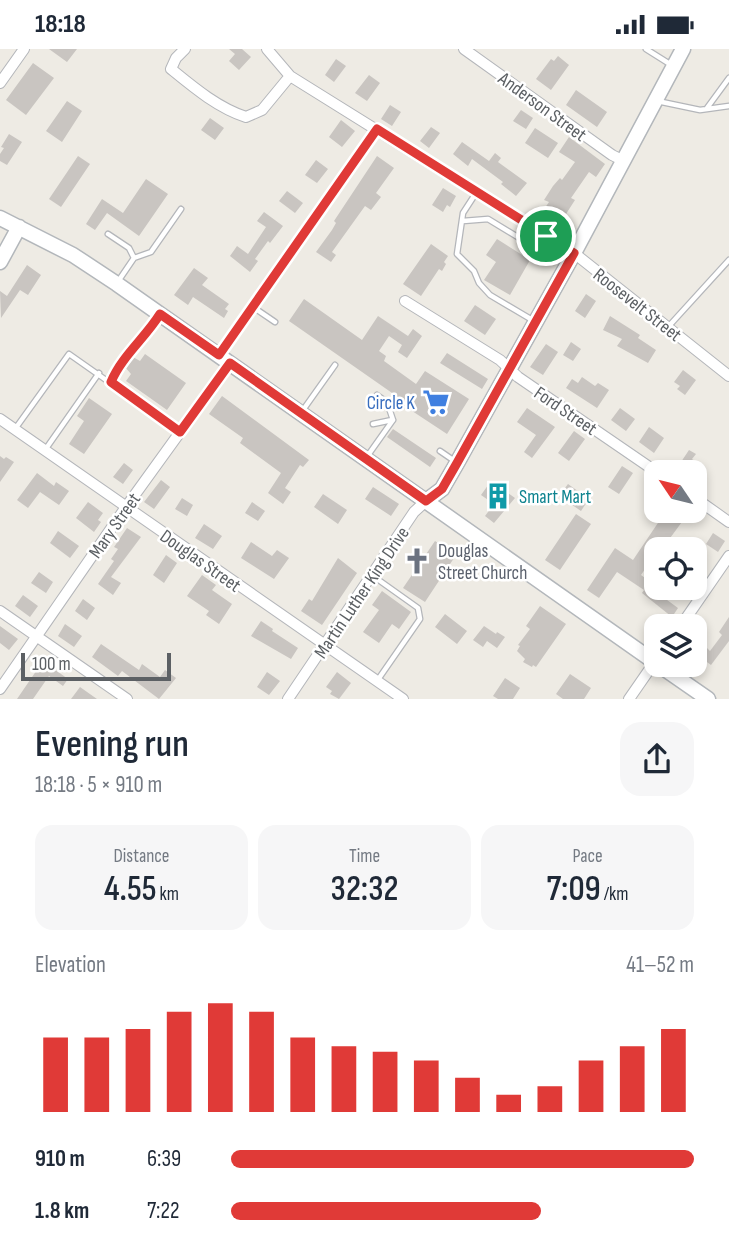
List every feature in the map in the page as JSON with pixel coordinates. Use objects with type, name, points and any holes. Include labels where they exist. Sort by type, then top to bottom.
[{"type":"main road","name":"Martin Luther King Drive","points":[[426,501],[442,489],[457,463],[536,323],[683,49]]},
{"type":"main road","points":[[0,218],[73,255],[117,284],[644,654]]},
{"type":"main road","points":[[0,262],[19,227]]},
{"type":"main road","points":[[677,677],[708,699]]},
{"type":"street","points":[[0,83],[24,49]]},
{"type":"street","points":[[185,49],[176,58],[171,69],[193,87],[246,117],[262,110],[290,76]]},
{"type":"street","name":"Roosevelt Street","points":[[267,49],[290,76],[574,253],[729,376]]},
{"type":"street","name":"Anderson Street","points":[[464,49],[624,161]]},
{"type":"street","name":"Mary Street","points":[[0,688],[180,432],[225,359],[253,306],[377,129]]},
{"type":"street","name":"Ford Street","points":[[405,301],[500,360],[518,377],[644,464]]},
{"type":"street","name":"Douglas Street","points":[[0,419],[403,699]]},
{"type":"street","name":"Martin Luther King Drive","points":[[288,699],[414,513],[426,501]]},
{"type":"street","points":[[707,506],[729,521]]},
{"type":"street","points":[[689,614],[729,556]]},
{"type":"street","points":[[0,611],[127,699]]},
{"type":"street","points":[[629,699],[646,677]]},
{"type":"lane","points":[[646,49],[673,67]]},
{"type":"lane","points":[[706,109],[729,78]]},
{"type":"lane","points":[[656,100],[706,109],[729,106]]},
{"type":"lane","points":[[476,192],[463,213],[457,254],[474,271],[479,283],[490,295],[536,323]]},
{"type":"lane","points":[[117,284],[134,258],[151,252],[181,209]]},
{"type":"lane","points":[[463,221],[488,219],[531,245],[538,246],[546,236]]},
{"type":"lane","points":[[108,234],[129,248],[134,258]]},
{"type":"lane","points":[[667,327],[729,260]]},
{"type":"lane","points":[[253,306],[275,322]]},
{"type":"lane","points":[[111,382],[117,369],[150,331],[160,314]]},
{"type":"lane","points":[[15,429],[69,354],[180,432]]},
{"type":"lane","points":[[301,413],[335,365]]},
{"type":"lane","points":[[45,450],[99,373]]},
{"type":"lane","points":[[377,395],[387,402],[393,420]]},
{"type":"lane","points":[[373,424],[393,420]]},
{"type":"lane","points":[[365,459],[393,420]]},
{"type":"lane","points":[[440,451],[457,463]]},
{"type":"lane","points":[[372,576],[418,608],[421,619],[377,681]]},
{"type":"building","points":[[49,49],[77,49],[67,62]]},
{"type":"building","points":[[229,49],[242,49],[251,57],[239,70],[229,61],[235,54]]},
{"type":"building","points":[[558,56],[569,65],[551,90],[536,79],[551,59],[554,61]]},
{"type":"building","points":[[336,59],[346,66],[334,82],[325,75]]},
{"type":"building","points":[[33,63],[54,78],[26,115],[6,100]]},
{"type":"building","points":[[369,75],[380,83],[367,101],[355,93]]},
{"type":"building","points":[[576,90],[607,112],[597,127],[566,105]]},
{"type":"building","points":[[67,101],[82,111],[62,142],[46,131]]},
{"type":"building","points":[[390,105],[401,112],[392,126],[381,119]]},
{"type":"building","points":[[521,110],[533,118],[526,129],[513,121]]},
{"type":"building","points":[[210,118],[224,128],[215,140],[201,130]]},
{"type":"building","points":[[341,120],[355,131],[342,147],[329,137]]},
{"type":"building","points":[[431,127],[440,133],[429,148],[420,141]]},
{"type":"building","points":[[535,128],[558,143],[548,158],[525,143]]},
{"type":"building","points":[[9,134],[22,142],[7,165],[0,161],[0,154]]},
{"type":"building","points":[[569,137],[605,164],[596,177],[589,172],[571,198],[575,200],[566,214],[562,211],[551,227],[538,218],[549,202],[544,200],[553,186],[560,178],[562,180],[575,162],[559,152]]},
{"type":"building","points":[[462,142],[489,161],[495,153],[501,158],[498,162],[527,183],[516,196],[501,184],[503,182],[472,159],[468,166],[453,154]]},
{"type":"building","points":[[78,156],[90,164],[61,207],[49,199]]},
{"type":"building","points":[[377,156],[394,168],[376,193],[381,197],[371,210],[365,206],[332,252],[336,255],[331,262],[316,252]]},
{"type":"building","points":[[316,160],[328,169],[317,183],[305,175]]},
{"type":"building","points":[[146,179],[168,194],[139,236],[107,213],[95,230],[86,224],[102,199],[123,213]]},
{"type":"building","points":[[443,188],[456,196],[450,207],[447,205],[443,212],[432,205]]},
{"type":"building","points":[[287,191],[303,203],[295,213],[279,201]]},
{"type":"building","points":[[264,212],[283,226],[255,259],[258,261],[250,272],[230,256],[237,246],[248,254],[266,227],[257,221]]},
{"type":"building","points":[[497,239],[530,260],[510,295],[484,280],[496,262],[486,255]]},
{"type":"building","points":[[431,244],[448,256],[442,271],[439,269],[421,296],[403,284]]},
{"type":"building","points":[[27,265],[41,275],[28,295],[20,290],[1,318],[0,291],[7,296]]},
{"type":"building","points":[[194,268],[208,278],[202,285],[229,304],[224,318],[193,297],[188,305],[174,295]]},
{"type":"building","points":[[586,294],[596,301],[585,318],[575,311]]},
{"type":"building","points":[[304,299],[362,340],[378,316],[408,336],[413,329],[422,336],[407,358],[398,352],[402,345],[389,336],[379,351],[386,356],[384,361],[416,384],[425,371],[469,399],[447,434],[289,321]]},
{"type":"building","points":[[475,305],[496,319],[485,335],[464,321]]},
{"type":"building","points":[[610,316],[640,335],[638,338],[656,350],[648,363],[617,346],[622,339],[603,330]]},
{"type":"building","points":[[571,342],[581,349],[573,361],[563,355]]},
{"type":"building","points":[[546,344],[558,352],[543,375],[530,367]]},
{"type":"building","points":[[447,353],[488,379],[482,389],[440,363]]},
{"type":"building","points":[[145,354],[186,383],[167,410],[126,381],[131,374],[125,367],[133,357],[140,361]]},
{"type":"building","points":[[683,370],[696,380],[685,395],[677,389],[680,386],[674,382]]},
{"type":"building","points":[[582,377],[595,386],[598,383],[609,390],[597,408],[566,388],[572,379],[578,383]]},
{"type":"building","points":[[222,396],[309,460],[303,467],[300,465],[285,488],[291,492],[283,504],[268,493],[281,473],[240,443],[243,438],[209,414]]},
{"type":"building","points":[[89,398],[112,414],[84,454],[69,444],[84,421],[77,416]]},
{"type":"building","points":[[527,408],[555,427],[532,458],[524,452],[536,435],[517,422]]},
{"type":"building","points":[[620,408],[635,419],[626,431],[611,420]]},
{"type":"building","points":[[649,427],[664,438],[654,453],[639,442]]},
{"type":"building","name":"Circle K","points":[[393,429],[436,458],[430,467],[387,437]]},
{"type":"building","points":[[574,431],[585,439],[569,461],[558,453]]},
{"type":"building","points":[[689,450],[696,454],[693,460],[682,460]]},
{"type":"building","points":[[0,456],[14,462],[0,482]]},
{"type":"building","points":[[124,463],[133,470],[123,484],[113,477]]},
{"type":"building","points":[[622,466],[633,473],[619,494],[608,487]]},
{"type":"building","points":[[37,473],[54,486],[56,482],[69,491],[59,505],[40,492],[28,508],[17,500]]},
{"type":"building","points":[[161,480],[170,487],[154,509],[144,502]]},
{"type":"building","name":"Smart Mart","points":[[491,481],[515,498],[494,523],[485,516],[494,504],[481,495]]},
{"type":"building","points":[[568,484],[589,499],[581,511],[559,496]]},
{"type":"building","points":[[373,487],[399,504],[391,516],[365,499]]},
{"type":"building","points":[[323,494],[347,510],[338,524],[314,507]]},
{"type":"building","points":[[182,498],[193,505],[187,516],[175,509]]},
{"type":"building","points":[[88,502],[103,513],[94,532],[76,518]]},
{"type":"building","points":[[252,502],[265,511],[258,521],[245,513]]},
{"type":"building","points":[[576,514],[591,524],[560,570],[545,560]]},
{"type":"building","points":[[658,523],[681,523],[671,537],[648,537]]},
{"type":"building","points":[[204,524],[222,536],[213,549],[195,538]]},
{"type":"building","points":[[127,528],[141,537],[111,577],[121,583],[113,595],[98,584],[114,561],[111,559],[118,549],[114,547]]},
{"type":"building","points":[[58,531],[79,546],[70,558],[50,543]]},
{"type":"building","points":[[713,533],[725,541],[718,552],[707,542]]},
{"type":"building","points":[[435,541],[456,555],[425,602],[403,588]]},
{"type":"building","points":[[251,542],[272,556],[277,550],[289,558],[274,579],[241,558]]},
{"type":"building","points":[[644,544],[644,571],[641,575],[644,577],[644,590],[617,572],[599,598],[587,590],[615,548],[633,560]]},
{"type":"building","points":[[166,555],[177,563],[164,583],[153,575]]},
{"type":"building","points":[[338,558],[357,573],[322,625],[301,611],[309,599],[312,601]]},
{"type":"building","points":[[39,572],[53,582],[46,593],[31,583]]},
{"type":"building","points":[[202,575],[216,585],[212,590],[232,604],[219,624],[206,615],[209,611],[187,596]]},
{"type":"building","points":[[382,591],[411,612],[399,629],[392,624],[379,643],[363,632],[379,610],[372,605]]},
{"type":"building","points":[[23,595],[38,606],[30,617],[15,606]]},
{"type":"building","points":[[83,599],[95,608],[87,620],[75,611]]},
{"type":"building","points":[[651,600],[667,600],[678,608],[674,614],[668,614]]},
{"type":"building","points":[[540,606],[566,624],[536,667],[532,667],[523,662],[525,659],[517,651],[520,646],[518,645],[530,629],[526,626]]},
{"type":"building","points":[[445,614],[467,631],[457,644],[435,627]]},
{"type":"building","points":[[729,617],[729,641],[711,665],[707,662],[707,648],[710,651],[722,635],[719,632]]},
{"type":"building","points":[[261,621],[298,648],[291,659],[251,636]]},
{"type":"building","points":[[65,624],[82,636],[74,647],[58,636]]},
{"type":"building","points":[[0,626],[18,639],[9,650],[0,643]]},
{"type":"building","points":[[484,626],[505,637],[497,648],[487,641],[483,647],[473,640]]},
{"type":"building","points":[[101,644],[139,670],[142,664],[160,677],[165,670],[176,678],[159,699],[122,671],[118,676],[92,657]]},
{"type":"building","points":[[43,661],[68,679],[63,686],[49,676],[33,699],[17,699]]},
{"type":"building","points":[[267,672],[280,681],[269,695],[257,687]]},
{"type":"building","points":[[337,672],[351,683],[339,699],[330,694],[332,691],[326,687]]},
{"type":"building","points":[[570,674],[591,688],[584,699],[563,699],[556,694]]},
{"type":"building","points":[[505,678],[520,688],[513,699],[498,699],[493,696]]},
{"type":"building","points":[[80,687],[97,699],[71,699]]},
{"type":"place","name":"Circle K","points":[[436,402]]},
{"type":"place","name":"Smart Mart","points":[[498,496]]},
{"type":"place","name":"Douglas Street Church","points":[[417,561]]},
{"type":"route","points":[[377,129],[546,236],[574,253],[442,489],[426,501],[230,363],[180,432],[111,382],[117,369],[150,331],[160,314],[219,355],[377,129]]}]
